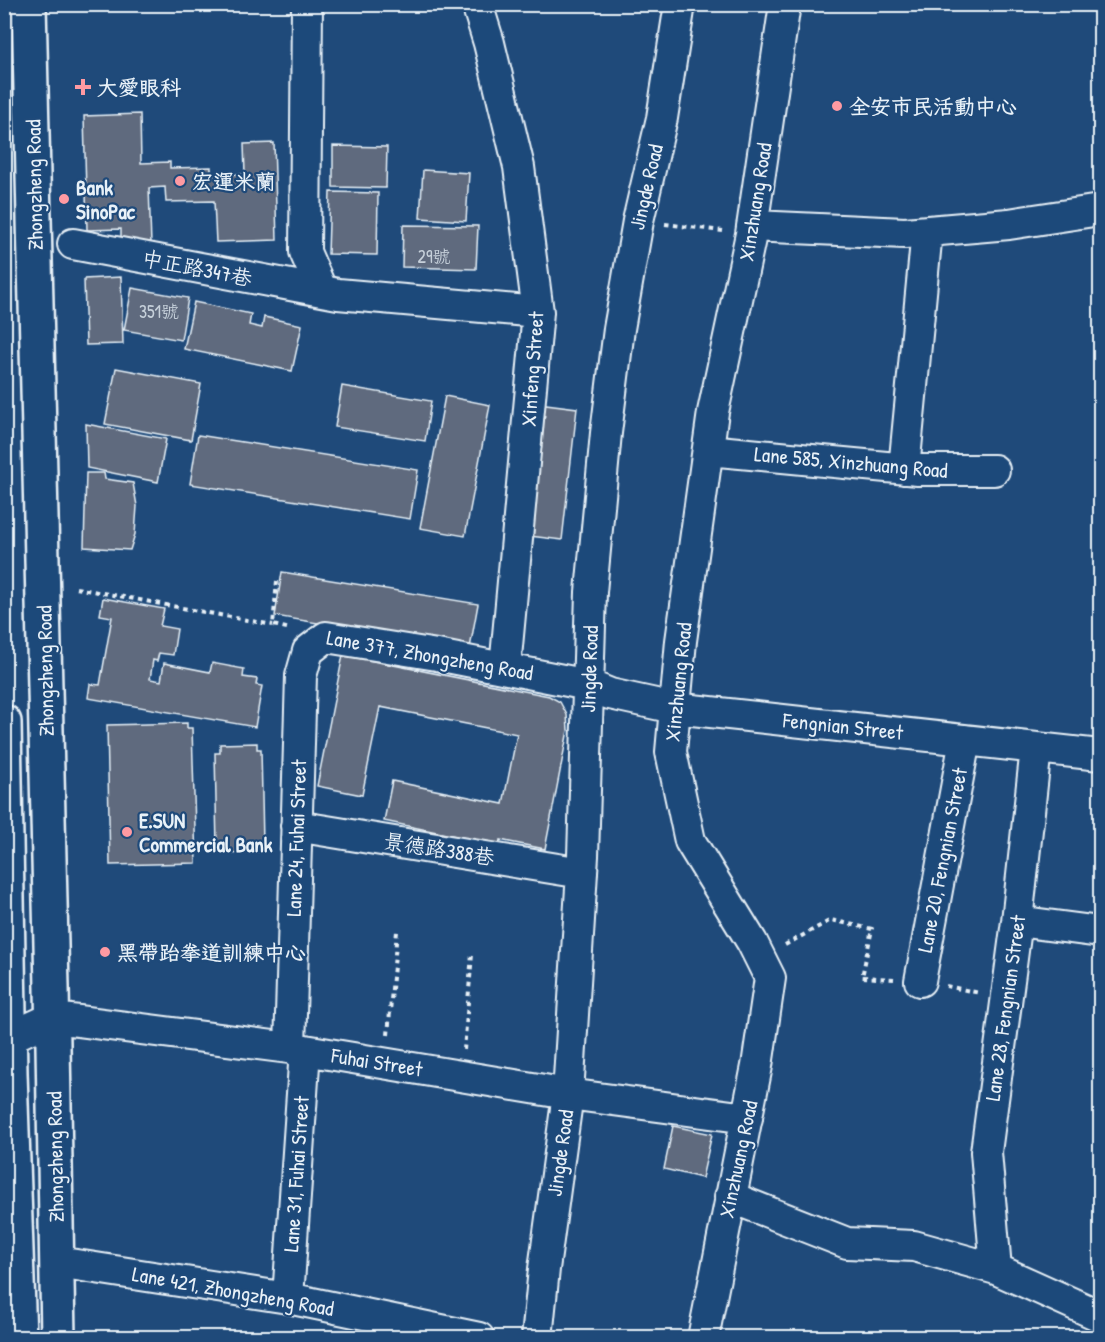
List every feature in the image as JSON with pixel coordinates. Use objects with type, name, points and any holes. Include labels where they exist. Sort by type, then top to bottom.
[{"type":"main road","name":"Zhongzheng Road","points":[[30,4],[58,1338]]},
{"type":"main road","name":"Zhongzheng Road","points":[[4,722],[7,1039],[18,1338]]},
{"type":"street","points":[[307,4],[305,252],[322,291]]},
{"type":"street","name":"Xinfeng Street","points":[[477,4],[489,43],[519,167],[538,312],[505,668]]},
{"type":"street","name":"Jingde Road","points":[[537,1338],[568,1094],[582,873],[591,592],[606,433],[619,329],[638,221],[662,118],[680,4]]},
{"type":"street","name":"Xinzhuang Road","points":[[703,1338],[757,1066],[770,978],[752,942],[690,841],[671,752],[681,641],[713,412],[752,230],[785,4]]},
{"type":"street","points":[[752,230],[905,233],[1010,224],[1101,210]]},
{"type":"street","points":[[904,469],[927,231]]},
{"type":"street","name":"中正路347巷","points":[[73,244],[338,294],[538,312]]},
{"type":"street","name":"Lane 585, Xinzhuang Road","points":[[708,450],[918,470],[994,470]]},
{"type":"street","name":"Lane 377, Zhongzheng Road","points":[[326,637],[588,685]]},
{"type":"street","name":"Lane 24, Fuhai Street","points":[[298,1049],[296,826],[301,676],[308,651],[326,637]]},
{"type":"street","name":"Fengnian Street","points":[[588,685],[610,694],[674,708],[1101,755]]},
{"type":"street","name":"Lane 20, Fengnian Street","points":[[920,981],[965,740]]},
{"type":"street","name":"Lane 28, Fengnian Street","points":[[996,1269],[986,1152],[1017,921],[1036,748]]},
{"type":"street","name":"景德路388巷","points":[[296,826],[582,873]]},
{"type":"street","points":[[1017,921],[1101,932]]},
{"type":"street","points":[[7,1039],[52,1018]]},
{"type":"street","name":"Fuhai Street","points":[[52,1018],[298,1049],[568,1094],[747,1118]]},
{"type":"street","name":"Lane 31, Fuhai Street","points":[[288,1298],[298,1049]]},
{"type":"street","points":[[730,1197],[847,1243],[914,1246],[996,1269],[1101,1316]]},
{"type":"street","name":"Lane 421, Zhongzheng Road","points":[[57,1262],[288,1298],[479,1338]]},
{"type":"path","points":[[638,221],[752,230]]},
{"type":"path","points":[[273,625],[277,581]]},
{"type":"path","name":"Lane 377, Zhongzheng Road","points":[[76,588],[247,619],[326,637]]},
{"type":"path","points":[[760,958],[831,920],[872,929],[862,977],[920,981],[1006,999]]},
{"type":"path","points":[[385,1063],[397,931]]},
{"type":"path","points":[[462,1075],[472,954]]},
{"type":"building","name":"宏運米蘭","points":[[140,114],[141,163],[170,162],[170,168],[211,167],[211,175],[245,174],[244,144],[274,143],[277,240],[216,242],[214,201],[166,202],[165,187],[149,188],[151,244],[121,245],[121,229],[87,230],[84,116]]},
{"type":"building","points":[[333,146],[387,147],[386,188],[333,187]]},
{"type":"building","points":[[423,170],[469,173],[466,221],[420,218]]},
{"type":"building","points":[[330,192],[378,193],[377,255],[328,254]]},
{"type":"building","points":[[403,225],[478,226],[476,269],[402,267]]},
{"type":"building","points":[[121,277],[123,344],[86,345],[84,279]]},
{"type":"building","points":[[132,288],[188,298],[181,340],[124,330]]},
{"type":"building","points":[[194,302],[251,314],[249,325],[262,328],[264,317],[302,325],[292,371],[184,349]]},
{"type":"building","points":[[116,368],[201,384],[191,440],[105,424]]},
{"type":"building","points":[[342,386],[431,401],[425,441],[335,427]]},
{"type":"building","points":[[445,396],[490,405],[465,536],[420,528]]},
{"type":"building","points":[[538,403],[577,408],[562,540],[522,535]]},
{"type":"building","points":[[86,424],[166,439],[158,482],[87,468]]},
{"type":"building","points":[[198,435],[418,470],[410,519],[190,484]]},
{"type":"building","points":[[86,473],[104,473],[105,479],[133,483],[137,506],[135,534],[130,550],[84,547]]},
{"type":"building","points":[[282,572],[478,604],[470,648],[275,616]]},
{"type":"building","points":[[103,598],[164,609],[160,626],[177,629],[173,655],[159,653],[157,661],[153,660],[150,679],[161,681],[164,663],[210,672],[212,663],[244,669],[243,677],[257,679],[256,685],[262,686],[255,727],[88,698],[90,684],[100,685],[112,617],[100,615]]},
{"type":"building","points":[[343,655],[549,696],[560,702],[567,715],[568,730],[545,849],[500,840],[499,845],[384,821],[392,781],[503,804],[517,734],[380,707],[362,795],[317,786]]},
{"type":"building","points":[[187,723],[187,728],[192,728],[196,863],[110,865],[107,725]]},
{"type":"building","points":[[257,743],[257,749],[261,749],[263,844],[259,844],[259,852],[224,853],[224,847],[217,847],[215,753],[220,753],[220,744]]},
{"type":"building","points":[[673,1126],[712,1134],[702,1178],[664,1169]]},
{"type":"place","name":"大愛眼科","points":[[83,87]]},
{"type":"place","name":"全安市民活動中心","points":[[837,106]]},
{"type":"place","name":"宏運米蘭","points":[[180,181]]},
{"type":"place","name":"Bank SinoPac","points":[[64,199]]},
{"type":"place","name":"E.SUN Commercial Bank","points":[[127,832]]},
{"type":"place","name":"黑帶跆拳道訓練中心","points":[[105,952]]}]
